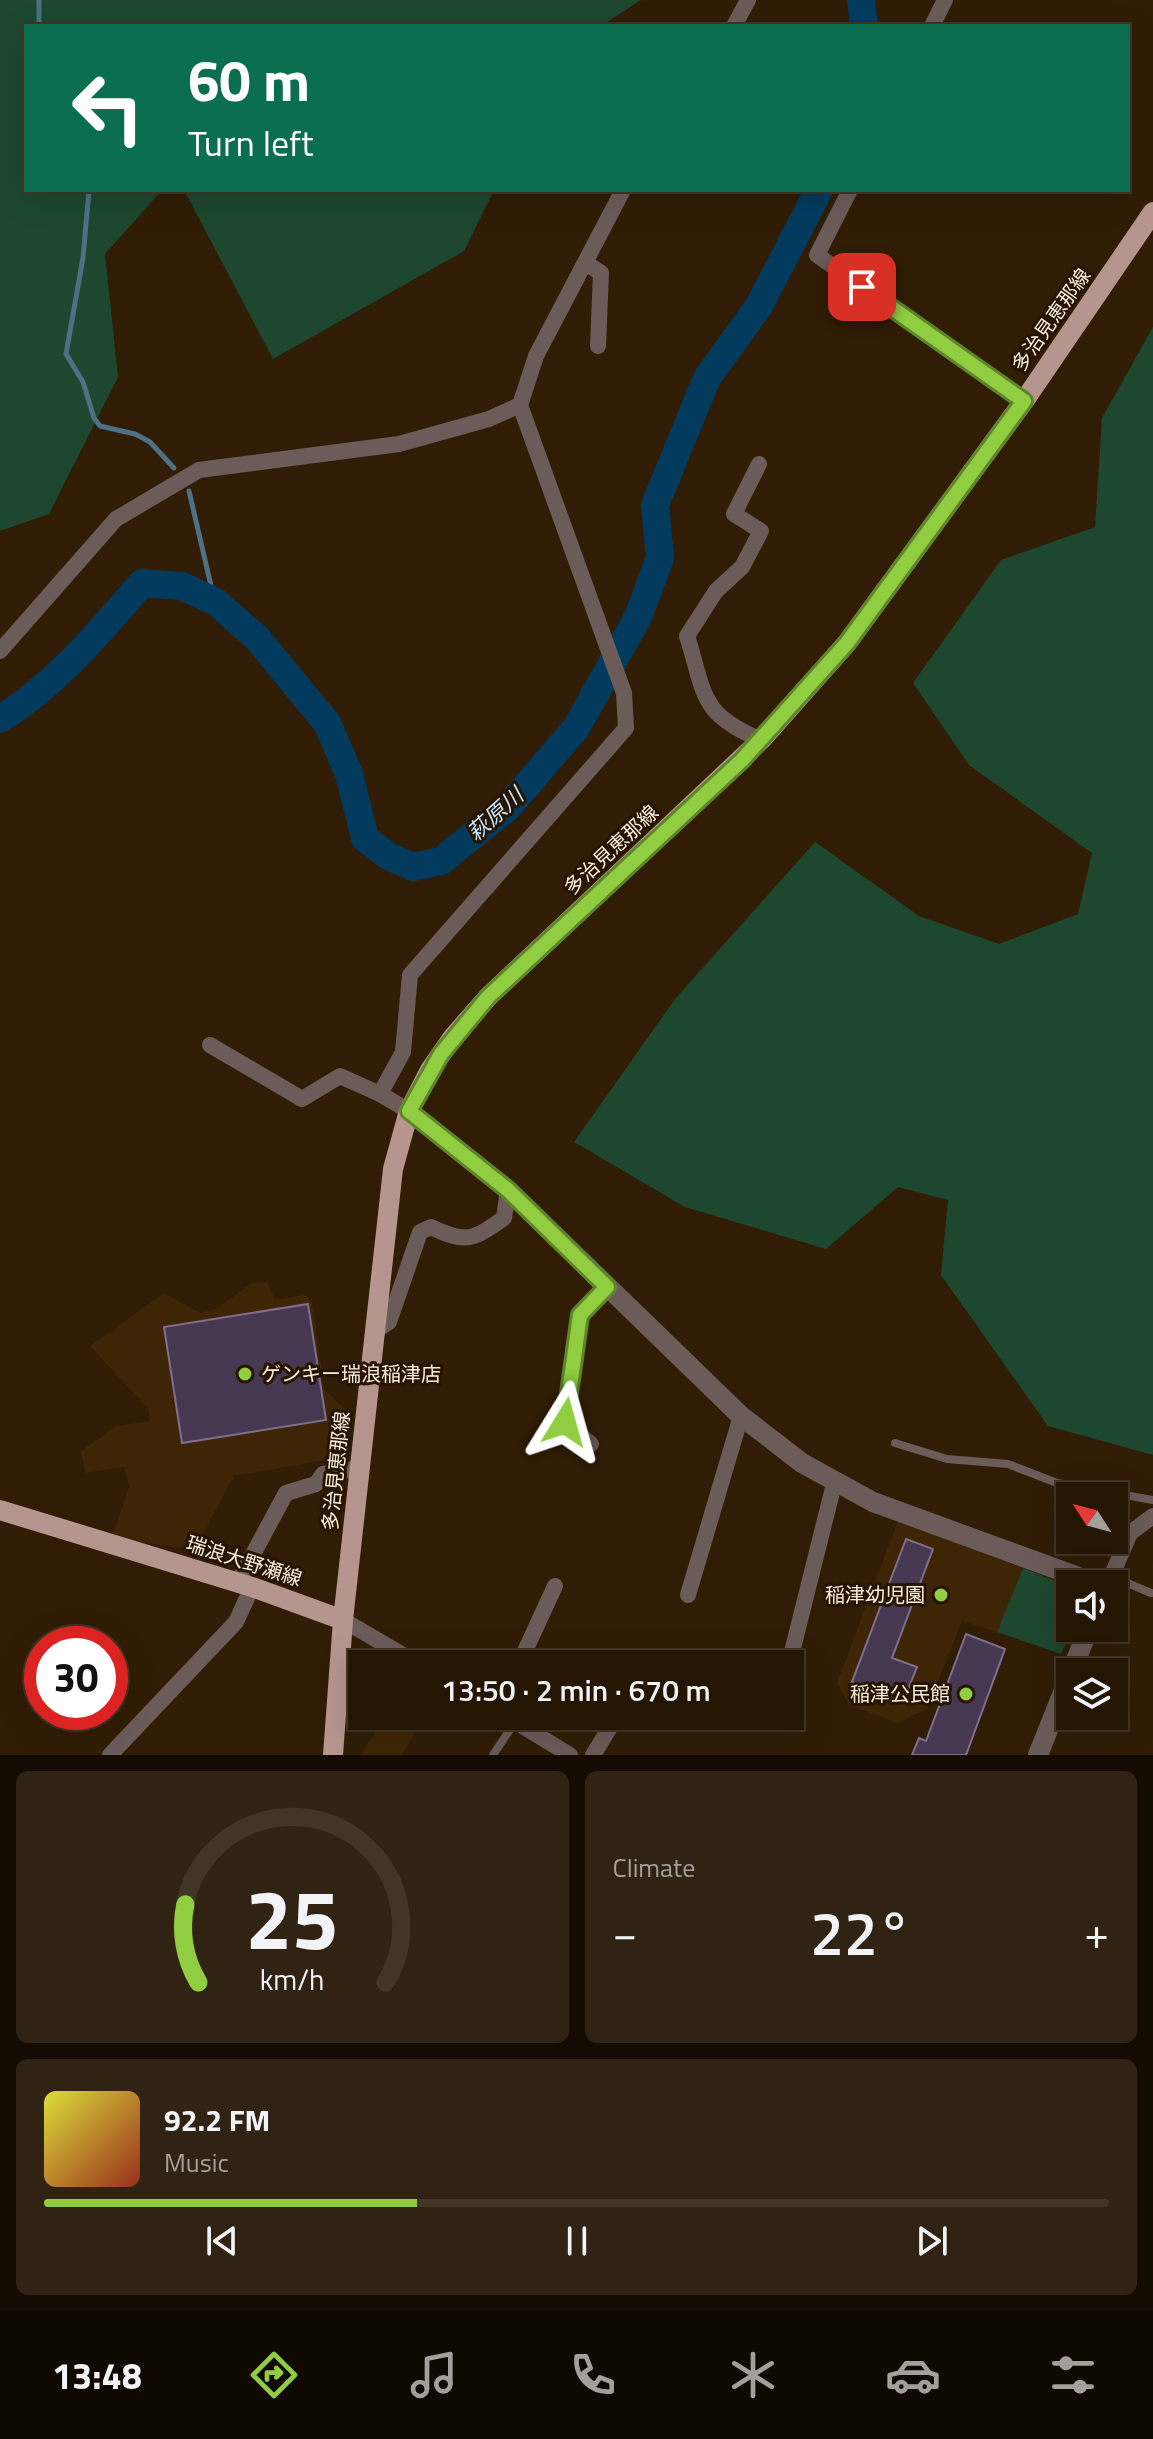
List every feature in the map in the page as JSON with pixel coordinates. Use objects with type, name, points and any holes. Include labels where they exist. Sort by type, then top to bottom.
[{"type":"main road","name":"多治見恵那線","points":[[343,1620],[393,1169],[409,1111],[430,1070],[488,997],[761,740],[863,622],[1024,401],[1153,212]]},
{"type":"main road","name":"瑞浪大野瀬線","points":[[0,1510],[245,1584],[343,1620]]},
{"type":"main road","points":[[333,1755],[343,1620]]},
{"type":"street","points":[[735,24],[748,0]]},
{"type":"street","points":[[933,24],[945,0]]},
{"type":"street","points":[[380,1094],[403,1052],[410,975],[626,728],[624,693],[520,405],[536,356],[622,192]]},
{"type":"street","points":[[849,192],[817,255],[1024,401]]},
{"type":"street","points":[[586,263],[601,273],[598,346]]},
{"type":"street","points":[[0,651],[116,519],[199,470],[399,444],[489,419],[520,405]]},
{"type":"street","points":[[759,464],[734,514],[761,531],[742,567],[716,591],[687,636],[710,708],[727,725],[761,740]]},
{"type":"street","points":[[210,1045],[302,1099],[340,1076],[409,1111],[508,1190],[741,1416],[802,1463],[834,1484],[873,1502],[1059,1570]]},
{"type":"street","points":[[375,1331],[389,1322],[420,1232],[431,1227],[456,1239],[478,1237],[504,1218],[508,1190]]},
{"type":"street","points":[[591,1444],[565,1422],[580,1315],[607,1287]]},
{"type":"street","points":[[688,1595],[741,1416]]},
{"type":"street","points":[[110,1755],[236,1622],[245,1584],[286,1493],[316,1484],[323,1474],[360,1468]]},
{"type":"street","points":[[792,1650],[834,1484]]},
{"type":"street","points":[[1114,1570],[1130,1533],[1153,1516]]},
{"type":"street","points":[[525,1650],[555,1586]]},
{"type":"street","points":[[343,1620],[394,1650]]},
{"type":"street","points":[[1042,1754],[1056,1715]]},
{"type":"street","points":[[528,1730],[570,1755]]},
{"type":"street","points":[[593,1755],[608,1730]]},
{"type":"lane","points":[[895,1443],[947,1459],[1008,1464],[1057,1483],[1153,1500]]},
{"type":"lane","points":[[1128,1586],[1151,1593]]},
{"type":"lane","points":[[493,1755],[505,1730]]},
{"type":"shaded area","points":[[267,1282],[275,1300],[304,1295],[312,1302],[324,1389],[348,1412],[343,1457],[234,1476],[194,1550],[112,1538],[129,1487],[124,1467],[85,1473],[81,1451],[117,1426],[150,1421],[148,1408],[90,1346],[164,1293],[200,1313],[216,1309],[252,1283]]},
{"type":"shaded area","name":"稲津幼児園","points":[[899,1518],[1023,1568],[997,1632],[962,1621],[927,1709],[897,1723],[849,1705],[837,1683]]},
{"type":"shaded area","points":[[377,1730],[416,1730],[402,1755],[360,1755]]},
{"type":"green space","points":[[0,0],[641,0],[604,24],[24,24],[24,192],[160,192],[105,254],[118,377],[49,514],[0,531]]},
{"type":"green space","points":[[185,192],[493,192],[464,251],[273,359]]},
{"type":"green space","points":[[1153,327],[1153,1455],[1048,1426],[941,1275],[948,1200],[898,1187],[826,1249],[685,1207],[574,1142],[675,999],[815,842],[919,916],[999,944],[1078,914],[1092,853],[969,765],[913,683],[1001,560],[1095,527],[1102,418]]},
{"type":"green space","points":[[1023,1568],[1056,1581],[1056,1642],[1067,1642],[1061,1654],[997,1632]]},
{"type":"building","name":"ゲンキー瑞浪稲津店","points":[[308,1304],[326,1420],[182,1443],[164,1327]]},
{"type":"building","points":[[906,1539],[933,1549],[892,1658],[917,1667],[903,1702],[852,1682]]},
{"type":"building","name":"稲津公民館","points":[[966,1634],[1005,1649],[966,1755],[912,1755],[919,1738],[926,1741]]},
{"type":"waterway","points":[[39,0],[39,24]]},
{"type":"waterway","name":"萩原川","points":[[861,0],[864,24]]},
{"type":"waterway","points":[[89,192],[83,258],[66,354],[83,382],[94,418],[100,426],[135,434],[150,442],[174,468]]},
{"type":"waterway","name":"萩原川","points":[[0,719],[58,674],[142,583],[182,586],[216,602],[257,638],[327,723],[349,774],[365,838],[388,856],[413,867],[441,861],[507,808],[576,728],[638,617],[660,558],[655,505],[707,378],[759,306],[818,192]]},
{"type":"waterway","points":[[189,491],[212,590],[208,598]]},
{"type":"place","name":"ゲンキー瑞浪稲津店","points":[[245,1374]]},
{"type":"place","name":"稲津幼児園","points":[[941,1595]]},
{"type":"place","name":"稲津公民館","points":[[966,1694]]},
{"type":"route","points":[[565,1422],[580,1315],[607,1287],[508,1190],[409,1111],[441,1054],[488,997],[742,760],[847,643],[1024,401],[862,287]]}]
